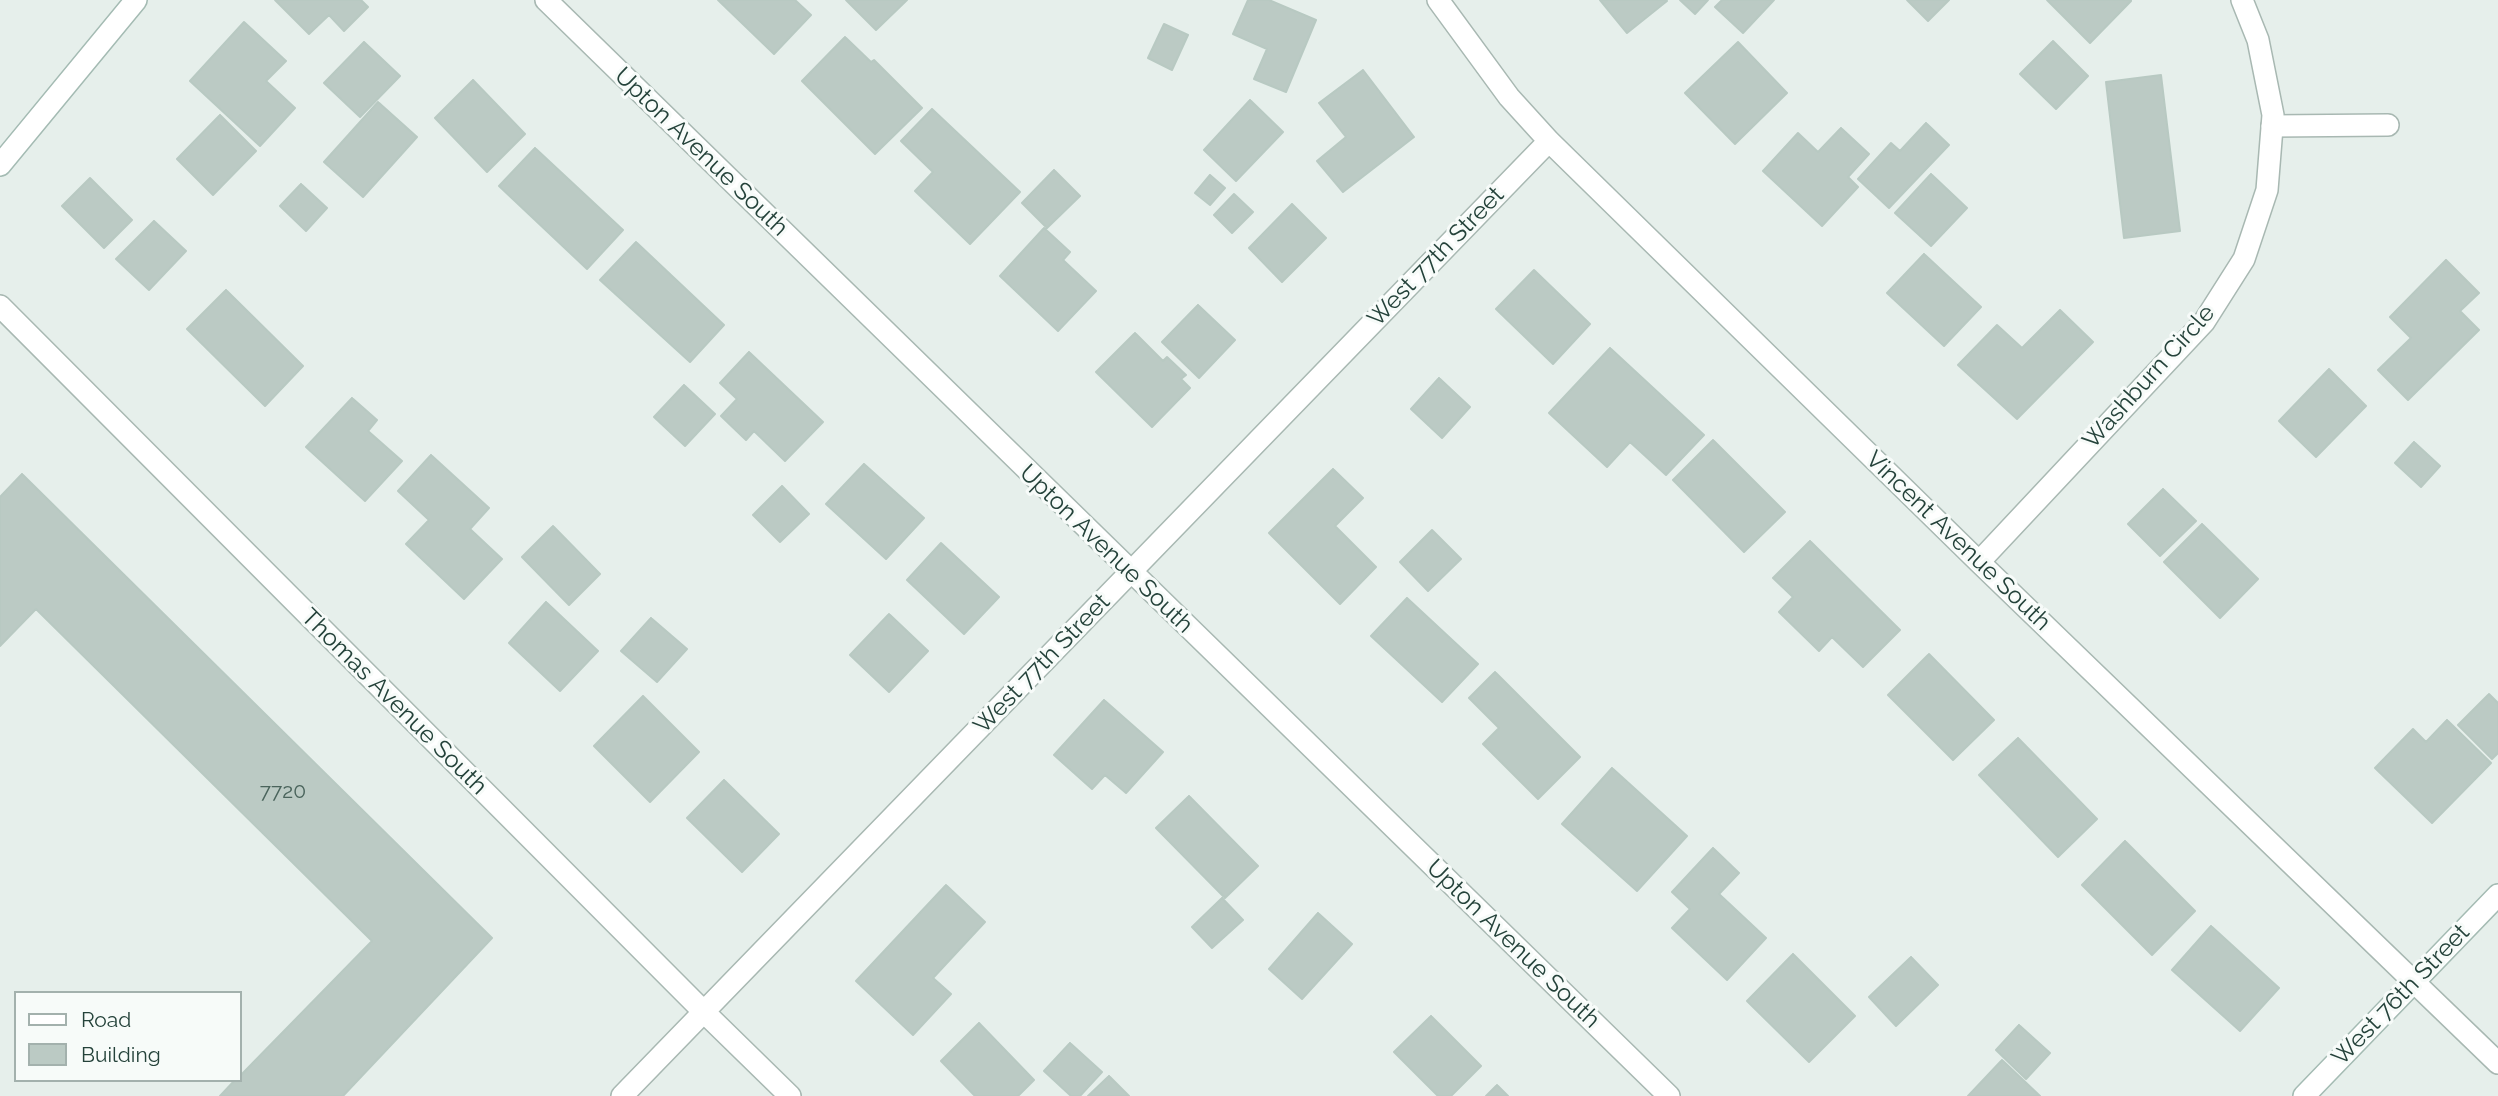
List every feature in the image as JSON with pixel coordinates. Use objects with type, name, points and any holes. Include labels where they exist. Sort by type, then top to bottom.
[{"type":"street","points":[[0,165],[136,0]]},
{"type":"street","name":"Upton Avenue South","points":[[546,0],[1130,573],[1669,1096]]},
{"type":"street","name":"Vincent Avenue South","points":[[1438,0],[1509,97],[1549,141],[1979,562],[2498,1063]]},
{"type":"street","name":"Washburn Circle","points":[[1979,562],[2204,322],[2244,259],[2267,190],[2273,115],[2258,40],[2242,0]]},
{"type":"street","points":[[2272,126],[2388,125]]},
{"type":"street","name":"West 77th Street","points":[[622,1096],[1549,141]]},
{"type":"street","name":"Thomas Avenue South","points":[[0,306],[790,1096]]},
{"type":"street","name":"West 76th Street","points":[[2304,1096],[2498,895]]},
{"type":"building","points":[[275,0],[361,0],[368,7],[344,31],[329,15],[309,34]]},
{"type":"building","points":[[718,0],[795,0],[811,15],[774,54]]},
{"type":"building","points":[[846,0],[907,0],[876,30]]},
{"type":"building","points":[[1248,0],[1269,0],[1316,20],[1286,92],[1254,79],[1267,49],[1233,34]]},
{"type":"building","points":[[1600,0],[1666,0],[1667,1],[1627,33]]},
{"type":"building","points":[[1680,0],[1708,0],[1695,14]]},
{"type":"building","points":[[1722,0],[1774,0],[1743,33],[1715,7]]},
{"type":"building","points":[[1907,0],[1949,0],[1928,21]]},
{"type":"building","points":[[2047,0],[2131,0],[2131,1],[2090,43]]},
{"type":"building","points":[[244,22],[286,61],[266,81],[295,108],[260,146],[190,81]]},
{"type":"building","points":[[1164,24],[1188,35],[1172,70],[1148,58]]},
{"type":"building","points":[[845,37],[871,62],[874,60],[922,108],[875,154],[802,81]]},
{"type":"building","points":[[2053,41],[2088,76],[2056,109],[2020,74]]},
{"type":"building","points":[[364,42],[400,76],[360,117],[324,83]]},
{"type":"building","points":[[1738,42],[1787,93],[1735,144],[1685,93]]},
{"type":"building","points":[[1363,70],[1414,137],[1343,192],[1317,161],[1346,137],[1319,103]]},
{"type":"building","points":[[2161,75],[2180,231],[2124,238],[2106,82]]},
{"type":"building","points":[[473,80],[525,134],[487,172],[435,118]]},
{"type":"building","points":[[1250,100],[1283,132],[1236,181],[1204,150]]},
{"type":"building","points":[[378,102],[417,137],[363,197],[324,162]]},
{"type":"building","points":[[932,109],[1020,192],[970,244],[915,191],[933,172],[901,141]]},
{"type":"building","points":[[220,115],[256,151],[213,195],[177,159]]},
{"type":"building","points":[[1926,123],[1949,145],[1889,208],[1858,179],[1891,143],[1900,151]]},
{"type":"building","points":[[1841,128],[1869,154],[1848,177],[1858,187],[1822,226],[1763,171],[1798,133],[1818,152]]},
{"type":"building","points":[[535,148],[623,230],[587,269],[499,186]]},
{"type":"building","points":[[1054,170],[1080,196],[1047,228],[1022,203]]},
{"type":"building","points":[[1931,174],[1967,208],[1931,246],[1895,213]]},
{"type":"building","points":[[1210,175],[1225,188],[1210,205],[1195,193]]},
{"type":"building","points":[[90,178],[132,220],[104,248],[62,206]]},
{"type":"building","points":[[301,184],[327,208],[306,231],[280,206]]},
{"type":"building","points":[[1234,194],[1253,212],[1232,233],[1214,215]]},
{"type":"building","points":[[1292,204],[1326,238],[1282,282],[1249,248]]},
{"type":"building","points":[[154,221],[186,251],[149,290],[116,259]]},
{"type":"building","points":[[1044,228],[1070,252],[1063,260],[1096,291],[1058,331],[1000,276]]},
{"type":"building","points":[[636,242],[724,325],[690,362],[600,280]]},
{"type":"building","points":[[1924,254],[1981,307],[1944,346],[1887,293]]},
{"type":"building","points":[[2446,260],[2479,293],[2460,311],[2479,330],[2408,400],[2378,370],[2411,338],[2390,317]]},
{"type":"building","points":[[1534,270],[1590,324],[1553,364],[1496,309]]},
{"type":"building","points":[[226,290],[303,366],[265,406],[187,329]]},
{"type":"building","points":[[1198,305],[1235,340],[1199,378],[1162,342]]},
{"type":"building","points":[[2060,310],[2093,342],[2017,419],[1958,365],[1997,325],[2022,348]]},
{"type":"building","points":[[1135,333],[1163,361],[1167,357],[1186,375],[1181,379],[1190,388],[1152,427],[1096,372]]},
{"type":"building","points":[[1610,348],[1704,435],[1666,475],[1630,442],[1607,467],[1549,413]]},
{"type":"building","points":[[749,352],[823,422],[785,461],[754,431],[746,440],[721,416],[737,399],[720,383]]},
{"type":"building","points":[[2329,369],[2366,406],[2316,457],[2279,421]]},
{"type":"building","points":[[1439,378],[1470,407],[1442,438],[1411,409]]},
{"type":"building","points":[[684,385],[715,414],[685,446],[654,417]]},
{"type":"building","points":[[352,398],[377,420],[368,431],[402,461],[365,501],[306,447]]},
{"type":"building","points":[[1713,440],[1785,512],[1744,552],[1673,480]]},
{"type":"building","points":[[2414,442],[2440,466],[2421,487],[2395,463]]},
{"type":"building","points":[[431,455],[489,508],[470,529],[502,559],[464,599],[406,544],[429,520],[398,491]]},
{"type":"building","points":[[864,464],[924,518],[886,559],[826,504]]},
{"type":"building","points":[[1333,469],[1363,498],[1335,526],[1376,567],[1340,604],[1269,533]]},
{"type":"building","points":[[22,474],[492,938],[343,1096],[220,1096],[233,1082],[242,1082],[242,1074],[372,941],[36,609],[0,646],[0,497]]},
{"type":"building","points":[[782,486],[809,514],[780,542],[753,515]]},
{"type":"building","points":[[2163,489],[2196,521],[2160,556],[2128,524]]},
{"type":"building","points":[[2202,524],[2258,579],[2220,618],[2164,562]]},
{"type":"building","points":[[553,526],[600,574],[569,605],[522,557]]},
{"type":"building","points":[[1432,530],[1461,559],[1428,591],[1400,562]]},
{"type":"building","points":[[1810,541],[1900,630],[1863,667],[1832,637],[1819,651],[1779,612],[1793,597],[1773,578]]},
{"type":"building","points":[[941,543],[999,597],[964,634],[907,580]]},
{"type":"building","points":[[1407,598],[1478,664],[1442,702],[1371,636]]},
{"type":"building","points":[[546,602],[598,651],[560,691],[509,643]]},
{"type":"building","points":[[889,614],[928,651],[889,692],[850,655]]},
{"type":"building","points":[[651,618],[687,649],[657,682],[621,651]]},
{"type":"building","points":[[1929,654],[1994,720],[1953,760],[1888,695]]},
{"type":"building","points":[[1495,672],[1580,757],[1538,799],[1483,744],[1499,728],[1469,698]]},
{"type":"building","points":[[2489,694],[2498,703],[2498,753],[2492,759],[2458,725]]},
{"type":"building","points":[[643,696],[699,752],[650,802],[594,746]]},
{"type":"building","points":[[1104,700],[1163,752],[1126,793],[1105,775],[1092,789],[1054,755]]},
{"type":"building","points":[[2447,720],[2491,763],[2432,823],[2375,768],[2413,729],[2426,742]]},
{"type":"building","points":[[2018,738],[2097,819],[2058,857],[1979,775]]},
{"type":"building","points":[[1612,768],[1687,836],[1637,891],[1562,824]]},
{"type":"building","points":[[724,780],[779,834],[742,872],[687,818]]},
{"type":"building","points":[[1189,796],[1258,866],[1225,898],[1156,828]]},
{"type":"building","points":[[2125,841],[2195,911],[2152,955],[2082,885]]},
{"type":"building","points":[[1713,848],[1739,873],[1719,894],[1766,938],[1727,980],[1672,928],[1690,909],[1672,892]]},
{"type":"building","points":[[946,885],[985,922],[933,978],[951,994],[913,1035],[856,981]]},
{"type":"building","points":[[1222,898],[1243,920],[1212,948],[1192,927]]},
{"type":"building","points":[[1318,913],[1352,944],[1302,999],[1269,969]]},
{"type":"building","points":[[2211,926],[2279,988],[2240,1031],[2172,970]]},
{"type":"building","points":[[1793,954],[1855,1016],[1809,1062],[1747,1001]]},
{"type":"building","points":[[1911,957],[1938,985],[1896,1026],[1869,997]]},
{"type":"building","points":[[1431,1016],[1481,1066],[1451,1096],[1438,1096],[1394,1052]]},
{"type":"building","points":[[979,1023],[1034,1080],[1018,1096],[975,1096],[941,1061]]},
{"type":"building","points":[[2019,1025],[2050,1053],[2026,1079],[1996,1050]]},
{"type":"building","points":[[1070,1043],[1102,1072],[1080,1096],[1071,1096],[1044,1071]]},
{"type":"building","points":[[2002,1060],[2040,1096],[1968,1096]]},
{"type":"building","points":[[1109,1076],[1129,1096],[1088,1096]]},
{"type":"building","points":[[1497,1085],[1508,1096],[1486,1096]]}]
